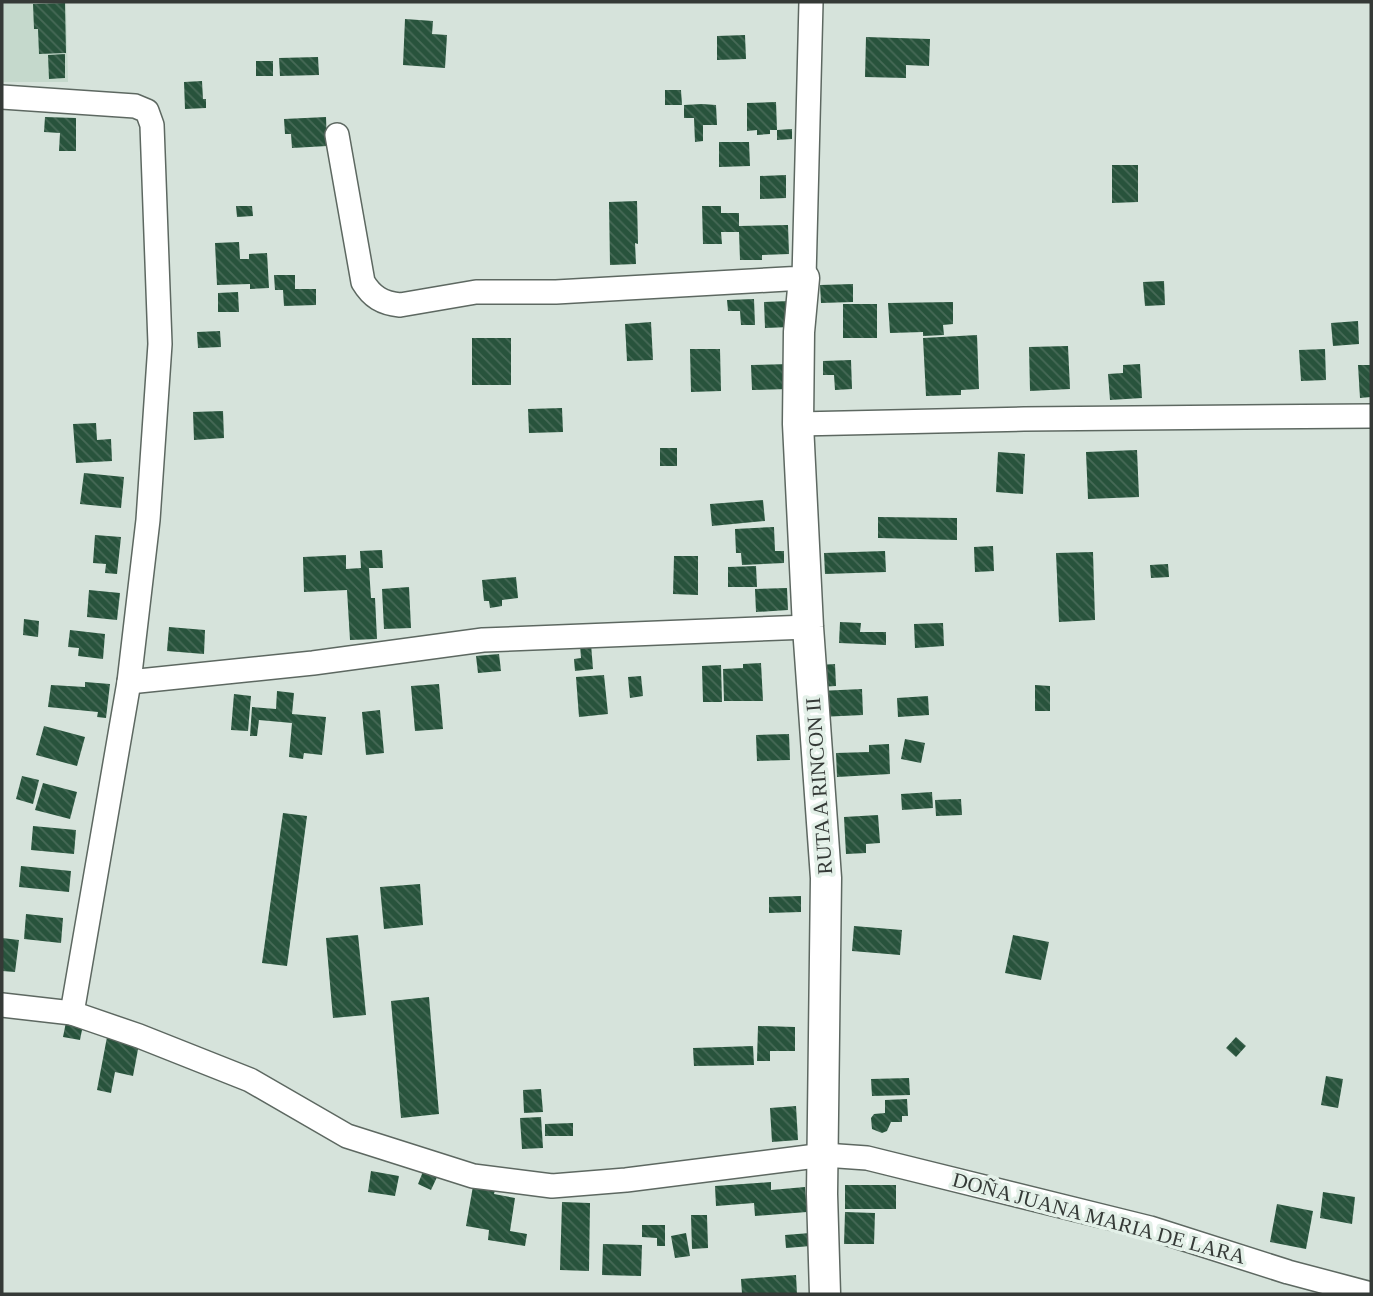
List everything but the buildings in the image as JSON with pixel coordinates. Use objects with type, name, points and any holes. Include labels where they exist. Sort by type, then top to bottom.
[{"type":"street","points":[[337,135],[363,282],[373,295],[390,304],[400,305],[477,292],[556,292],[804,278],[811,2]]},
{"type":"street","points":[[2,97],[135,106],[147,111],[152,125],[160,344],[148,520],[129,682],[72,1013]]},
{"type":"street","name":"RUTA A RINCON II","points":[[804,278],[799,332],[799,424],[808,627],[826,878],[822,1194],[825,1294]]},
{"type":"street","points":[[799,424],[1371,416]]},
{"type":"street","points":[[129,682],[313,663],[482,640],[808,627]]},
{"type":"street","name":"DOÑA JUANA MARIA DE LARA","points":[[2,1005],[72,1013],[139,1036],[250,1080],[347,1136],[473,1176],[552,1186],[626,1180],[824,1155],[867,1158],[1150,1228],[1288,1272],[1371,1294]]},
{"type":"shaded area","points":[[2,2],[66,2],[68,82],[2,82]]}]
